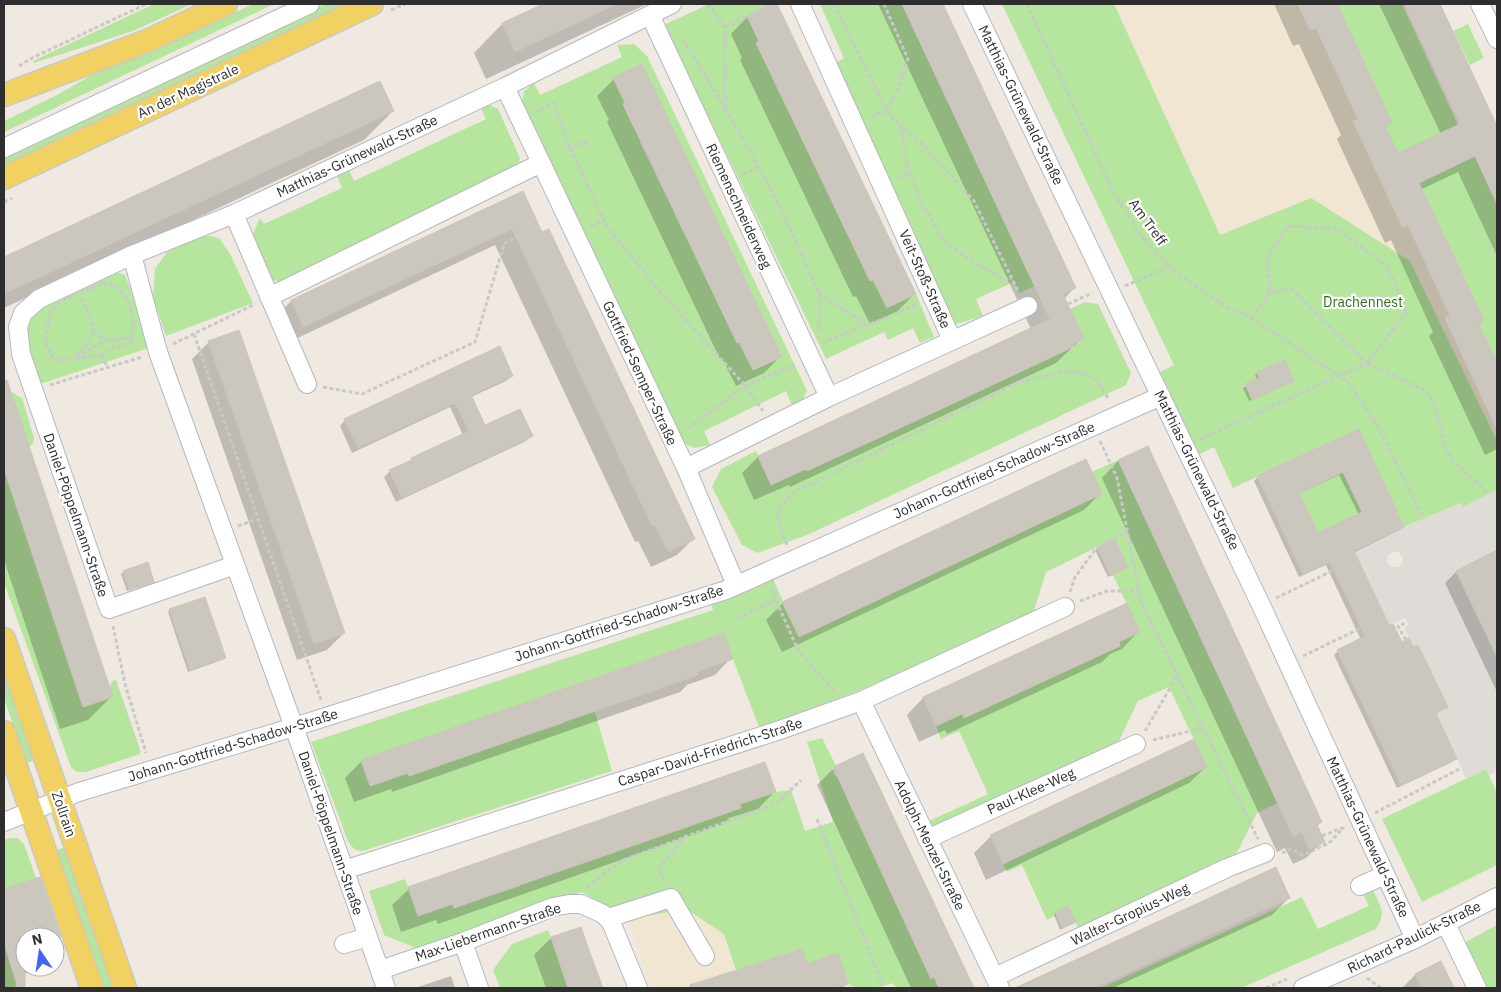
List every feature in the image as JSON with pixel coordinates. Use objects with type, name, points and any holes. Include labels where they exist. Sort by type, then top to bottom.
[{"type":"main road","points":[[4,95],[146,41],[226,4]]},
{"type":"main road","name":"An der Magistrale","points":[[4,178],[372,4]]},
{"type":"main road","name":"Zollrain","points":[[4,639],[125,988]]},
{"type":"main road","points":[[4,732],[92,988]]},
{"type":"street","points":[[4,139],[287,4]]},
{"type":"street","points":[[4,148],[310,4]]},
{"type":"street","name":"Veit-Stoß-Straße","points":[[686,468],[829,397],[952,340],[800,4]]},
{"type":"street","name":"Matthias-Grünewald-Straße","points":[[972,4],[1186,445],[1415,940]]},
{"type":"street","points":[[1480,4],[1497,39]]},
{"type":"street","name":"Matthias-Grünewald-Straße","points":[[39,299],[132,255],[234,214],[505,87],[662,9]]},
{"type":"street","name":"Riemenschneiderweg","points":[[662,9],[829,397]]},
{"type":"street","name":"Gottfried-Semper-Straße","points":[[505,87],[686,468],[736,584]]},
{"type":"street","points":[[270,298],[541,163]]},
{"type":"street","points":[[234,214],[307,384]]},
{"type":"street","name":"Daniel-Pöppelmann-Straße","points":[[132,255],[158,352],[386,988]]},
{"type":"street","name":"Daniel-Pöppelmann-Straße","points":[[39,299],[23,313],[18,327],[21,354],[109,609],[235,565]]},
{"type":"street","points":[[952,340],[1032,308]]},
{"type":"street","name":"Johann-Gottfried-Schadow-Straße","points":[[4,822],[59,800],[152,769],[327,717],[726,590],[1161,396]]},
{"type":"street","name":"Caspar-David-Friedrich-Straße","points":[[344,870],[780,730],[854,704],[1065,607]]},
{"type":"street","name":"Adolph-Menzel-Straße","points":[[854,704],[926,839],[998,982]]},
{"type":"street","name":"Paul-Klee-Weg","points":[[926,839],[1137,744]]},
{"type":"street","name":"Walter-Gropius-Weg","points":[[998,982],[1227,868],[1265,853]]},
{"type":"street","points":[[1360,886],[1385,875]]},
{"type":"street","name":"Richard-Paulick-Straße","points":[[1303,988],[1415,940],[1497,896]]},
{"type":"street","points":[[638,988],[615,929],[608,918],[671,898],[705,956]]},
{"type":"street","name":"Max-Liebermann-Straße","points":[[380,970],[463,942],[553,908],[581,904],[592,908],[608,918]]},
{"type":"street","points":[[1446,924],[1476,988]]},
{"type":"street","points":[[344,944],[368,937]]},
{"type":"street","points":[[463,942],[479,988]]},
{"type":"path","points":[[13,70],[32,58],[146,4]]},
{"type":"path","points":[[708,4],[725,27],[726,108]]},
{"type":"path","points":[[725,27],[773,4]]},
{"type":"path","points":[[834,4],[886,110],[922,144],[974,201],[1022,299],[1032,308],[1049,307],[1054,311],[1056,310]]},
{"type":"path","points":[[884,4],[908,59],[897,92],[886,110]]},
{"type":"path","name":"Am Treff","points":[[1027,4],[1115,196],[1142,237],[1154,252],[1177,273],[1225,306],[1252,318],[1348,381],[1378,426],[1424,519]]},
{"type":"path","points":[[662,9],[726,108],[782,211],[819,293],[819,344],[898,313],[932,296]]},
{"type":"path","points":[[520,119],[554,103],[570,148],[607,228],[658,289],[746,386],[772,425]]},
{"type":"path","points":[[901,126],[908,170],[923,205],[944,241],[970,260],[1004,279],[1012,279]]},
{"type":"path","points":[[570,148],[587,141],[589,145]]},
{"type":"path","points":[[1186,445],[1367,362],[1407,312],[1388,268],[1338,229],[1288,226],[1268,255],[1270,293],[1252,318]]},
{"type":"path","points":[[307,384],[362,394],[475,342],[504,244],[524,234]]},
{"type":"path","points":[[1112,291],[1170,266]]},
{"type":"path","points":[[103,283],[110,283],[123,293],[130,307],[133,326],[132,337],[130,343],[109,349],[101,356],[59,360],[52,357],[45,341],[46,330],[54,306],[60,301],[103,283]]},
{"type":"path","points":[[1270,293],[1292,289],[1367,362],[1428,392],[1438,417],[1446,450],[1455,462],[1489,494]]},
{"type":"path","points":[[80,292],[94,330],[105,341]]},
{"type":"path","points":[[819,293],[867,325]]},
{"type":"path","points":[[1068,304],[1079,299]]},
{"type":"path","points":[[74,358],[85,346],[94,330]]},
{"type":"path","points":[[194,334],[327,717]]},
{"type":"path","points":[[74,358],[105,341],[132,337]]},
{"type":"path","points":[[101,356],[108,367]]},
{"type":"path","points":[[672,439],[746,386],[811,358]]},
{"type":"path","points":[[794,559],[778,521],[779,506],[792,493],[1019,382],[1063,372],[1082,372],[1097,380],[1117,416]]},
{"type":"path","points":[[1094,426],[1117,478],[1141,602],[1265,853],[1276,856],[1291,849],[1303,856],[1329,843],[1344,827],[1322,836]]},
{"type":"path","points":[[1065,607],[1075,577],[1097,547],[1127,530]]},
{"type":"path","points":[[1261,605],[1334,570]]},
{"type":"path","points":[[763,573],[798,650],[854,704]]},
{"type":"path","points":[[1065,607],[1107,591],[1139,591]]},
{"type":"path","points":[[737,618],[775,600]]},
{"type":"path","points":[[109,609],[125,684],[152,769]]},
{"type":"path","points":[[1406,640],[1398,626],[1407,622]]},
{"type":"path","points":[[1288,662],[1361,628]]},
{"type":"path","points":[[1137,744],[1177,675]]},
{"type":"path","points":[[1137,744],[1203,728]]},
{"type":"path","points":[[1360,821],[1462,768]]},
{"type":"path","points":[[562,906],[623,860],[776,803],[801,780]]},
{"type":"path","points":[[817,819],[884,988]]},
{"type":"path","points":[[671,898],[659,868],[687,836]]},
{"type":"path","points":[[1362,974],[1381,988]]},
{"type":"shaded area","points":[[1114,4],[1337,4],[1392,123],[1398,153],[1460,124],[1475,156],[1419,183],[1484,320],[1478,323],[1497,363],[1497,441],[1311,198],[1220,235]]},
{"type":"shaded area","points":[[1497,490],[1497,550],[1456,571],[1497,657],[1497,771],[1489,775],[1486,769],[1466,778],[1436,713],[1418,645],[1413,647],[1404,628],[1408,625],[1407,622],[1405,618],[1389,625],[1354,551],[1461,503],[1463,507]],"holes":[[[1393,552],[1398,552],[1403,557],[1402,563],[1398,567],[1392,567],[1387,562],[1388,556]]]},
{"type":"shaded area","points":[[815,858],[861,988],[652,988],[628,919]]},
{"type":"green space","points":[[154,4],[192,4],[133,31],[34,63],[33,61]]},
{"type":"green space","points":[[253,4],[274,4],[4,132],[4,121],[59,94],[95,73],[155,50]]},
{"type":"green space","points":[[325,4],[351,4],[4,168],[4,155]]},
{"type":"green space","points":[[709,4],[773,4],[747,17],[759,41],[756,43],[870,281],[873,280],[887,308],[916,294],[934,337],[920,343],[913,328],[888,340],[884,332],[826,359],[664,25]]},
{"type":"green space","points":[[820,4],[902,4],[1035,286],[1019,293],[1014,282],[976,299],[983,316],[953,325],[834,64],[844,58]]},
{"type":"green space","name":"Drachennest","points":[[1002,4],[1114,4],[1220,235],[1311,198],[1410,261],[1497,441],[1497,490],[1463,507],[1461,503],[1404,527],[1359,429],[1233,488],[1214,447],[1198,455],[1160,372],[1174,365]]},
{"type":"green space","points":[[1337,4],[1402,4],[1458,125],[1398,153],[1385,126],[1391,122]]},
{"type":"green space","points":[[1468,24],[1484,58],[1470,65],[1453,31]]},
{"type":"green space","points":[[634,44],[647,56],[807,391],[803,399],[792,405],[786,391],[704,431],[710,445],[694,448],[684,443],[522,103],[524,91],[534,83],[540,95],[622,57],[617,45]],"holes":[[[642,65],[782,356],[753,370],[739,342],[737,343],[711,289],[713,287],[693,251],[695,250],[687,234],[685,235],[675,215],[678,213],[670,197],[667,198],[658,179],[660,177],[653,161],[650,162],[640,142],[643,141],[636,126],[633,127],[623,105]]]},
{"type":"green space","points":[[490,105],[498,109],[520,158],[517,169],[282,283],[271,279],[252,236],[260,218],[264,224],[342,188],[336,173],[348,167],[354,181],[486,119],[480,106]]},
{"type":"green space","points":[[1475,156],[1497,204],[1497,363],[1478,323],[1484,320],[1419,183]]},
{"type":"green space","points":[[204,235],[219,238],[230,254],[253,303],[166,336],[153,297],[155,269],[167,252]]},
{"type":"green space","points":[[109,270],[125,275],[152,347],[40,384],[23,338],[30,316],[38,306]]},
{"type":"green space","points":[[1085,302],[1098,304],[1131,373],[1126,385],[807,535],[757,553],[742,545],[712,487],[721,469],[756,451],[771,484],[806,469],[807,471],[1074,347],[1070,309]]},
{"type":"green space","points":[[4,388],[22,398],[34,438],[29,448],[12,398],[4,401]]},
{"type":"green space","points":[[1118,460],[1278,803],[1257,813],[1232,862],[1080,931],[1068,906],[1056,912],[1057,915],[1047,920],[1022,865],[1007,872],[1003,864],[1207,767],[1169,687],[1138,701],[1116,747],[932,832],[927,822],[988,794],[959,731],[941,739],[936,726],[962,714],[964,718],[1120,646],[1119,642],[1140,632],[1113,575],[1128,567],[1114,539],[1046,572],[1032,617],[891,679],[759,727],[723,633],[362,760],[371,786],[408,773],[409,776],[476,753],[541,726],[543,730],[564,723],[563,719],[586,711],[587,714],[595,712],[612,771],[363,851],[354,849],[348,841],[311,742],[713,610],[710,600],[772,577],[799,636],[1102,494],[1092,472]]},
{"type":"green space","points":[[4,469],[83,707],[112,697],[109,688],[112,681],[116,680],[140,749],[140,754],[86,772],[78,772],[71,767],[4,583]]},
{"type":"green space","points":[[1343,472],[1362,512],[1318,533],[1299,493]]},
{"type":"green space","points":[[4,669],[36,760],[26,763],[4,698]]},
{"type":"green space","points":[[822,738],[836,766],[832,768],[835,776],[840,775],[856,818],[878,857],[875,859],[931,979],[934,977],[939,988],[896,988],[893,983],[863,988],[852,986],[848,983],[843,973],[838,953],[807,964],[801,949],[736,970],[724,934],[686,909],[628,919],[582,892],[416,948],[384,935],[369,891],[405,879],[418,916],[453,904],[455,908],[475,901],[474,898],[497,889],[499,893],[520,886],[519,882],[553,873],[586,858],[588,862],[609,854],[608,851],[631,843],[633,846],[653,839],[652,836],[676,827],[678,831],[698,823],[697,820],[722,815],[741,808],[740,804],[776,792],[791,790],[805,831],[833,822],[807,742]]},
{"type":"green space","points":[[1486,769],[1497,793],[1497,865],[1422,902],[1382,819]]},
{"type":"green space","points":[[18,838],[24,844],[36,878],[4,889],[4,840]]},
{"type":"green space","points":[[67,847],[115,988],[104,988],[56,850]]},
{"type":"green space","points":[[1373,890],[1382,913],[1376,929],[1241,988],[1101,988],[1302,897],[1318,929],[1369,906],[1363,894]]},
{"type":"green space","points":[[1497,925],[1497,988],[1484,988],[1464,943]]},
{"type":"green space","points":[[548,930],[568,988],[500,988],[493,970],[512,944]]},
{"type":"green space","points":[[4,944],[18,988],[4,988]]},
{"type":"building","points":[[543,4],[617,4],[515,52],[502,23]]},
{"type":"building","points":[[777,4],[916,294],[887,308],[873,280],[870,281],[756,43],[759,41],[747,16]]},
{"type":"building","points":[[902,4],[943,4],[1076,288],[1063,294],[1084,339],[1073,344],[1075,346],[954,403],[807,471],[806,469],[771,485],[758,456],[1050,319]]},
{"type":"building","points":[[1298,4],[1337,4],[1392,123],[1385,126],[1398,153],[1460,124],[1404,4],[1440,4],[1497,126],[1497,204],[1475,156],[1419,183],[1484,320],[1478,323],[1497,363],[1497,430],[1445,318],[1450,316],[1408,225],[1402,227],[1353,121],[1358,119],[1316,28],[1310,30]]},
{"type":"building","points":[[642,64],[782,357],[753,370],[739,342],[737,343],[623,104],[625,103],[613,78]]},
{"type":"building","points":[[380,81],[394,111],[4,294],[4,257]]},
{"type":"building","points":[[523,191],[542,232],[549,229],[695,539],[668,552],[655,525],[652,526],[512,229],[303,327],[291,300]]},
{"type":"building","points":[[239,330],[345,633],[314,644],[208,341]]},
{"type":"building","points":[[500,346],[513,376],[471,395],[485,425],[520,409],[533,436],[402,498],[389,470],[469,431],[455,403],[358,448],[344,419]]},
{"type":"building","points":[[1285,360],[1294,381],[1252,400],[1245,384],[1259,378],[1257,372]]},
{"type":"building","points":[[4,380],[7,380],[113,697],[83,707],[4,469]]},
{"type":"building","points":[[1359,429],[1404,527],[1354,551],[1389,625],[1393,624],[1402,642],[1409,638],[1413,647],[1418,645],[1448,707],[1436,713],[1457,759],[1401,785],[1337,650],[1365,636],[1330,562],[1303,574],[1257,476]],"holes":[[[1343,472],[1362,512],[1318,533],[1299,493]]]},
{"type":"building","points":[[1148,446],[1322,822],[1317,825],[1325,842],[1309,849],[1302,832],[1293,836],[1118,460]]},
{"type":"building","points":[[1086,459],[1102,494],[799,637],[782,602]]},
{"type":"building","points":[[1114,539],[1128,567],[1111,576],[1097,547]]},
{"type":"building","points":[[1497,550],[1497,657],[1456,571]]},
{"type":"building","points":[[148,562],[154,582],[129,590],[123,571]]},
{"type":"building","points":[[205,597],[226,658],[190,670],[169,609]]},
{"type":"building","points":[[1127,603],[1140,632],[1119,642],[1120,646],[964,718],[962,714],[936,726],[923,697]]},
{"type":"building","points":[[724,633],[733,659],[697,672],[698,675],[409,776],[408,773],[370,786],[361,760]]},
{"type":"building","points":[[1194,739],[1207,767],[1003,864],[990,835]]},
{"type":"building","points":[[863,753],[974,988],[939,988],[934,977],[931,979],[833,767]]},
{"type":"building","points":[[765,762],[776,792],[740,804],[741,808],[454,908],[453,904],[418,916],[408,887]]},
{"type":"building","points":[[1276,867],[1290,898],[1095,988],[1015,988]]},
{"type":"building","points":[[40,877],[58,927],[15,927],[15,977],[25,977],[25,988],[18,988],[4,943],[4,889]]},
{"type":"building","points":[[1068,906],[1076,922],[1063,928],[1055,912]]},
{"type":"building","points":[[581,927],[603,988],[568,988],[551,937]]},
{"type":"building","points":[[802,949],[807,964],[838,953],[848,984],[834,988],[690,988],[690,985]]},
{"type":"building","points":[[1441,961],[1454,988],[1421,988],[1415,974]]}]
